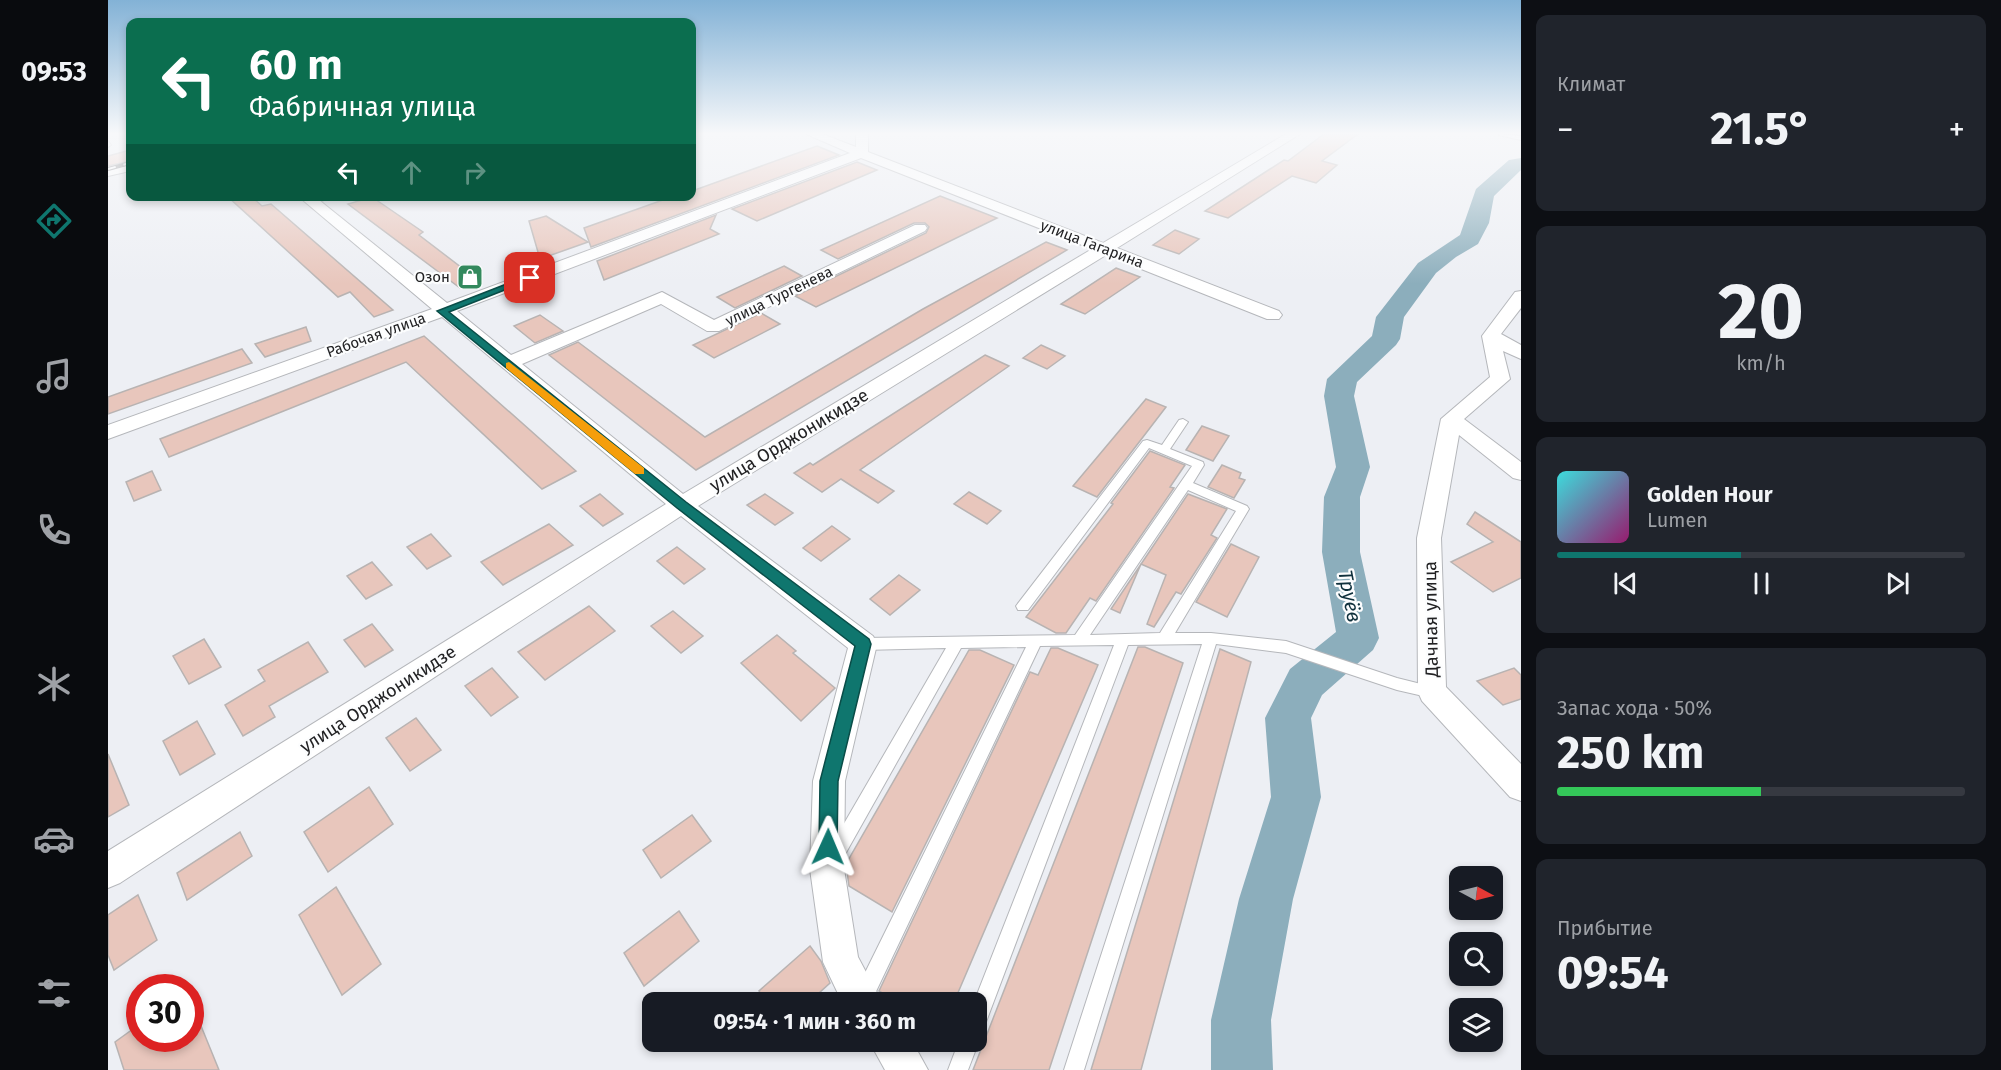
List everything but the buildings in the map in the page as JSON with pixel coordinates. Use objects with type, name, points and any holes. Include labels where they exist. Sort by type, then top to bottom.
[{"type":"street","name":"Рабочая улица","points":[[108,432],[442,311],[780,184]]},
{"type":"street","name":"улица Гагарина","points":[[941,184],[1272,315]]},
{"type":"street","name":"улица Орджоникидзе","points":[[108,871],[681,505],[1212,184]]},
{"type":"street","points":[[311,201],[442,311],[681,505],[863,644],[829,781],[827,869],[841,962],[858,992]]},
{"type":"street","name":"улица Тургенева","points":[[507,364],[662,297],[713,327],[920,228]]},
{"type":"street","points":[[1521,296],[1491,336],[1500,379],[1451,419],[1521,473]]},
{"type":"street","points":[[1491,336],[1521,353]]},
{"type":"street","name":"Дачная улица","points":[[1451,419],[1430,538],[1432,692],[1521,786]]},
{"type":"street","points":[[896,1052],[908,1070]]},
{"type":"lane","points":[[1164,450],[1183,422]]},
{"type":"lane","points":[[1023,606],[1148,443],[1198,465],[1078,640]]},
{"type":"lane","points":[[1164,639],[1243,509],[1185,484]]},
{"type":"lane","points":[[1074,1070],[1211,638]]},
{"type":"lane","points":[[863,644],[1211,638],[1286,647],[1397,684],[1432,692]]},
{"type":"lane","points":[[987,993],[1123,640]]},
{"type":"lane","points":[[867,992],[1036,641]]},
{"type":"lane","points":[[827,869],[957,642]]},
{"type":"lane","points":[[958,1070],[965,1052]]},
{"type":"waterway","name":"Труёв","points":[[1242,1070],[1241,1020],[1266,899],[1296,797],[1288,718],[1306,682],[1358,638],[1341,552],[1342,497],[1353,467],[1339,396],[1342,379],[1386,339],[1390,317],[1427,268],[1447,252],[1470,239],[1478,223],[1484,194],[1495,184]]},
{"type":"slow traffic","points":[[509,366],[640,471]]},
{"type":"place","name":"Озон","points":[[470,277]]},
{"type":"route","points":[[530,278],[442,311],[681,505],[863,644],[829,781],[828,847]]}]
